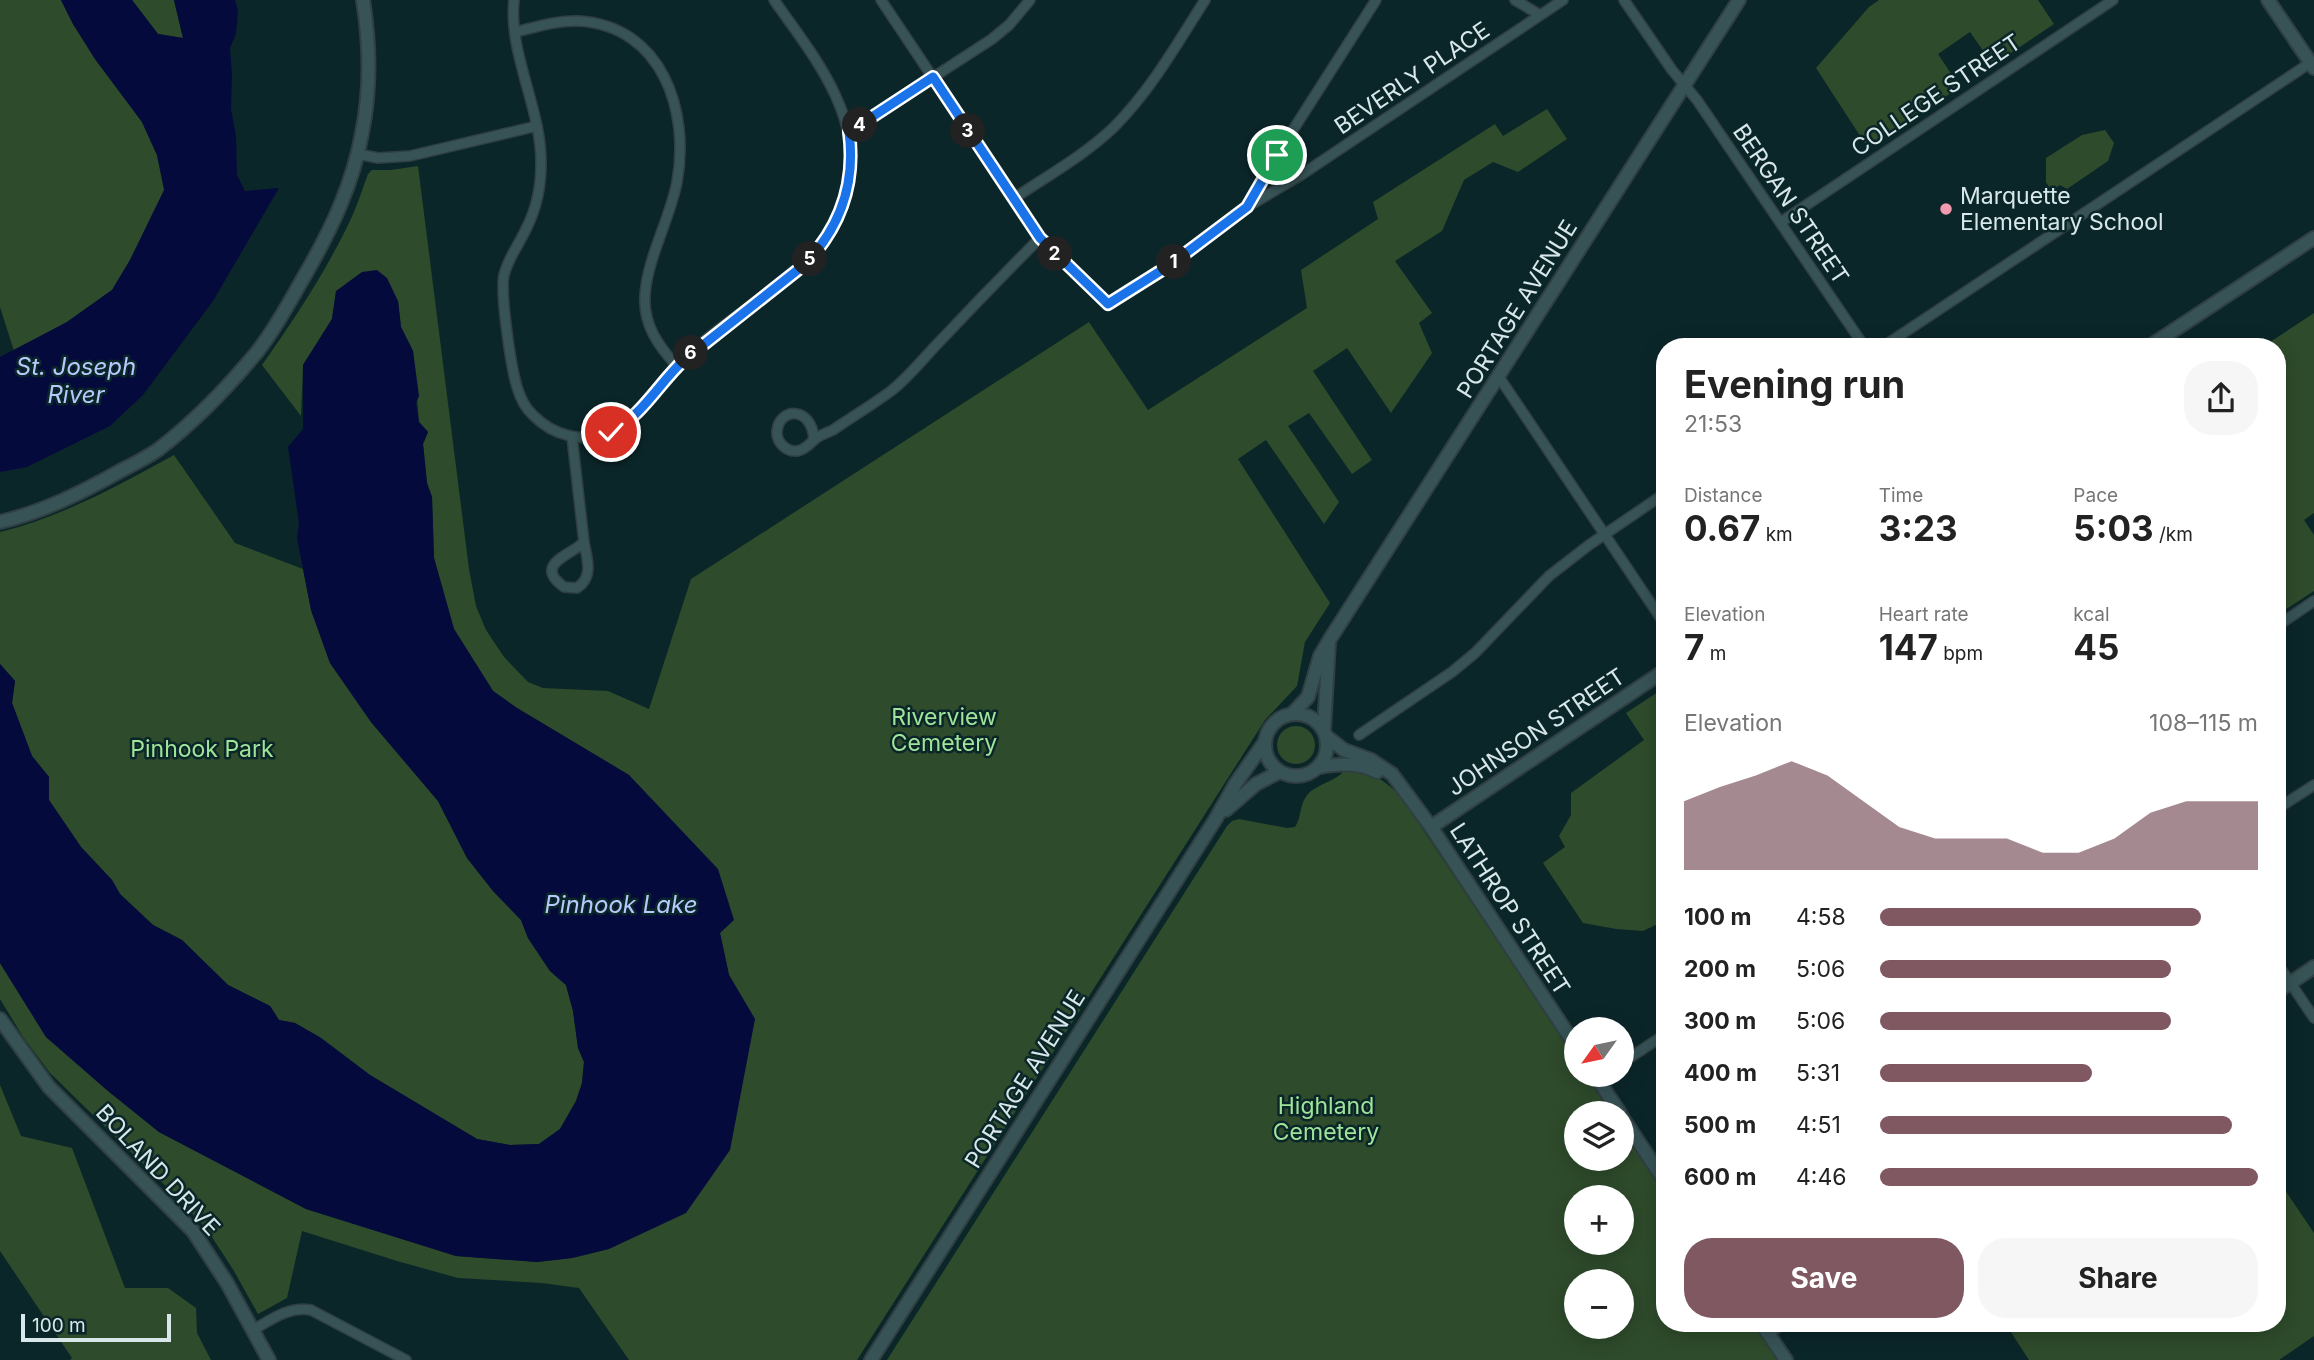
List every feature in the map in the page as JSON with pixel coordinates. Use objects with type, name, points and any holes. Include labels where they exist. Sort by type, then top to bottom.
[{"type":"street","points":[[0,523],[56,504],[95,486],[156,451],[212,401],[258,350],[321,247],[337,215],[358,154],[368,75],[363,0]]},
{"type":"street","points":[[514,0],[515,32],[541,142],[540,187],[528,225],[508,263],[504,275],[503,297],[516,386],[521,398],[534,417],[545,426],[572,437],[598,437],[623,426],[677,366],[804,265],[829,235],[845,200],[851,164],[849,132],[844,114],[830,85],[774,0]]},
{"type":"street","points":[[814,439],[813,427],[802,415],[786,416],[777,430],[777,438],[789,450],[805,449],[814,439],[829,432],[899,384],[1040,238],[881,0]]},
{"type":"street","points":[[849,132],[992,39],[1030,0]]},
{"type":"street","points":[[1013,199],[1091,146],[1115,125],[1149,86],[1205,0]]},
{"type":"street","points":[[1247,207],[1376,0]]},
{"type":"street","points":[[1516,0],[1540,15]]},
{"type":"street","name":"BEVERLY PLACE","points":[[1040,238],[1108,304],[1170,265],[1247,207],[1300,175],[1563,0]]},
{"type":"street","name":"BERGAN STREET","points":[[1624,0],[1697,100],[1859,338]]},
{"type":"street","name":"PORTAGE AVENUE","points":[[1292,714],[1308,697],[1316,666],[1330,639],[1739,0]]},
{"type":"street","name":"COLLEGE STREET","points":[[1781,222],[2113,0]]},
{"type":"street","points":[[1896,338],[2313,64],[2268,0]]},
{"type":"street","points":[[515,32],[577,21],[607,27],[636,42],[650,54],[666,79],[678,126],[679,170],[672,204],[647,281],[645,304],[651,331],[658,344],[677,366]]},
{"type":"street","points":[[358,154],[378,158],[411,156],[537,126]]},
{"type":"street","points":[[2162,338],[2314,238]]},
{"type":"street","points":[[1499,377],[1656,611]]},
{"type":"street","points":[[572,437],[589,573],[587,579],[577,588],[564,587],[555,578],[553,566],[558,558],[574,551],[584,542]]},
{"type":"street","points":[[1359,735],[1467,659],[1549,576],[1656,499]]},
{"type":"street","points":[[2286,620],[2314,601]]},
{"type":"street","name":"PORTAGE AVENUE","points":[[1325,733],[1330,639]]},
{"type":"street","name":"JOHNSON STREET","points":[[1431,827],[1656,676]]},
{"type":"street","points":[[1292,714],[1306,716],[1325,733],[1327,752],[1319,767],[1300,776],[1279,772],[1265,753],[1264,743],[1277,722],[1292,714]]},
{"type":"street","name":"LATHROP STREET","points":[[1325,733],[1344,750],[1371,761],[1391,774],[1431,827],[1564,1028]]},
{"type":"street","name":"PORTAGE AVENUE","points":[[871,1360],[1264,743]]},
{"type":"street","name":"LATHROP STREET","points":[[1319,767],[1343,764],[1372,769],[1407,795]]},
{"type":"street","name":"PORTAGE AVENUE","points":[[1215,820],[1256,784],[1279,772]]},
{"type":"street","points":[[2286,803],[2314,785]]},
{"type":"street","points":[[2286,986],[2314,967]]},
{"type":"street","points":[[2286,977],[2314,1018]]},
{"type":"street","name":"BOLAND DRIVE","points":[[0,1020],[49,1087],[193,1231],[227,1283],[269,1360]]},
{"type":"street","points":[[1634,1055],[1656,1040]]},
{"type":"street","points":[[1634,1135],[1656,1168]]},
{"type":"street","points":[[253,1330],[283,1313],[302,1308],[311,1310],[406,1360]]},
{"type":"street","points":[[1767,1332],[1786,1360]]},
{"type":"green space","points":[[0,0],[61,0],[95,59],[142,122],[157,155],[165,190],[112,290],[67,322],[14,351],[0,307]]},
{"type":"green space","points":[[132,0],[174,0],[183,38],[158,34]]},
{"type":"green space","points":[[1879,0],[2038,0],[2054,24],[1993,65],[1970,32],[1938,54],[1960,87],[1868,148],[1816,68],[1869,7]]},
{"type":"green space","name":"Riverview Cemetery","points":[[1547,109],[1567,139],[1518,172],[1493,162],[1464,180],[1442,231],[1395,261],[1432,313],[1419,323],[1432,353],[1391,413],[1347,348],[1313,371],[1372,460],[1352,474],[1309,413],[1288,426],[1339,502],[1324,524],[1266,440],[1238,459],[1330,603],[1305,642],[1297,686],[1265,720],[857,1360],[629,1360],[579,1288],[458,1278],[302,1231],[287,1298],[258,1314],[208,1231],[179,1199],[50,1073],[23,1037],[0,999],[0,963],[46,1037],[159,1132],[306,1209],[456,1256],[537,1262],[572,1258],[608,1249],[755,1020],[729,975],[720,933],[629,775],[493,691],[454,629],[434,558],[432,497],[427,483],[423,444],[428,432],[419,422],[413,351],[401,327],[398,301],[336,291],[332,319],[303,365],[301,416],[262,365],[331,258],[372,170],[418,166],[469,569],[476,606],[486,630],[504,657],[528,682],[543,688],[608,691],[649,709],[691,579],[1089,322],[1148,410],[1307,308],[1301,270],[1378,219],[1373,202],[1495,124],[1503,136]]},
{"type":"green space","points":[[2105,130],[2114,143],[2108,161],[2067,189],[2060,185],[2051,191],[2046,182],[2046,158],[2082,135]]},
{"type":"green space","points":[[2314,313],[2314,513],[2304,520],[2314,535],[2314,591],[2286,609],[2286,338],[2276,338]]},
{"type":"green space","name":"Pinhook Park","points":[[174,455],[235,543],[303,569],[311,610],[330,663],[371,722],[438,801],[467,858],[521,920],[528,938],[550,971],[566,985],[578,1048],[584,1062],[582,1083],[576,1101],[560,1129],[539,1144],[510,1145],[477,1139],[370,1075],[321,1038],[295,1023],[279,1020],[270,1006],[228,985],[182,940],[153,925],[120,894],[112,880],[81,847],[49,800],[49,777],[32,756],[12,703],[15,681],[0,664],[0,532],[68,509]]},
{"type":"green space","points":[[1656,693],[1656,925],[1643,931],[1583,923],[1543,863],[1565,847],[1559,836],[1571,815],[1571,793],[1644,740],[1626,713]]},
{"type":"green space","points":[[1296,726],[1310,731],[1315,745],[1310,759],[1296,764],[1282,759],[1277,745],[1282,731]]},
{"type":"green space","name":"Highland Cemetery","points":[[1346,768],[1370,774],[1383,781],[1401,797],[1564,1041],[1564,1087],[1595,1087],[1604,1101],[1564,1101],[1564,1171],[1634,1171],[1634,1146],[1656,1179],[1656,1332],[1759,1332],[1778,1360],[887,1360],[1227,826],[1239,819],[1287,828],[1295,827],[1303,802],[1317,787],[1334,779]]},
{"type":"green space","points":[[0,1085],[21,1136],[72,1148],[125,1288],[168,1288],[196,1308],[197,1333],[211,1360],[70,1360],[72,1358],[0,1251]]},
{"type":"green space","points":[[2286,1191],[2314,1233],[2314,1336],[2279,1360],[2029,1360],[2011,1332],[2286,1332]]},
{"type":"water","name":"St. Joseph River","points":[[61,0],[132,0],[158,34],[183,38],[174,0],[235,0],[238,11],[236,34],[230,48],[231,109],[236,136],[237,175],[245,191],[279,188],[213,301],[143,395],[110,426],[27,467],[0,472],[0,357],[67,322],[112,290],[130,260],[164,190],[157,155],[142,122],[95,59]]},
{"type":"water","name":"Pinhook Lake","points":[[377,270],[387,278],[398,301],[401,327],[413,351],[419,396],[416,403],[419,422],[428,432],[423,444],[427,483],[432,497],[434,558],[454,629],[493,691],[629,775],[718,869],[734,920],[720,933],[729,975],[755,1019],[730,1150],[686,1213],[609,1249],[572,1258],[537,1262],[456,1256],[306,1209],[159,1132],[108,1091],[46,1037],[0,963],[0,664],[15,681],[12,703],[32,756],[49,777],[49,800],[81,847],[112,880],[120,894],[153,925],[182,940],[228,985],[270,1006],[279,1020],[295,1023],[321,1038],[370,1075],[477,1139],[510,1145],[539,1144],[560,1129],[576,1101],[582,1083],[584,1062],[578,1048],[566,985],[550,971],[528,938],[521,920],[467,858],[438,801],[371,722],[330,663],[311,610],[297,538],[299,523],[288,447],[303,429],[303,365],[332,319],[336,291],[362,272]]},
{"type":"place","name":"Marquette Elementary School","points":[[1946,209]]},
{"type":"route","points":[[611,432],[634,416],[669,373],[804,265],[817,251],[839,217],[845,200],[851,164],[849,132],[933,77],[1046,246],[1108,304],[1170,265],[1247,207],[1277,155]]}]
